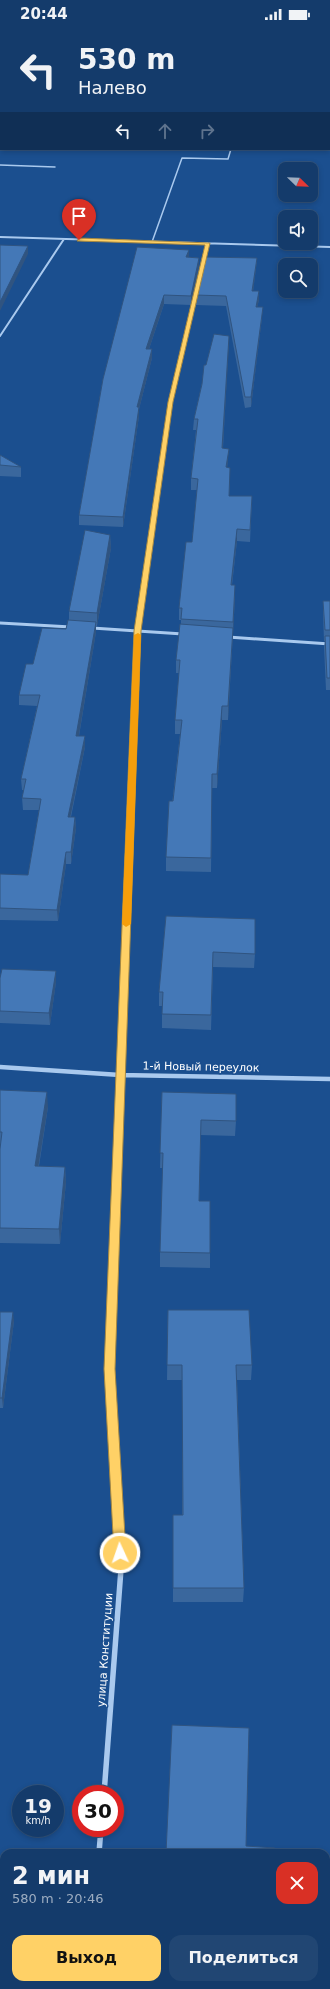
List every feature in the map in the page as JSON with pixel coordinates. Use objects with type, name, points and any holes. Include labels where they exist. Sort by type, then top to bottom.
[{"type":"street","points":[[0,237],[330,246]]},
{"type":"street","points":[[0,336],[64,239]]},
{"type":"street","name":"улица Конституции","points":[[105,1785],[121,1569],[109,1369],[138,631],[170,402],[207,243]]},
{"type":"street","points":[[0,623],[76,627]]},
{"type":"street","points":[[84,628],[192,634]]},
{"type":"street","points":[[222,636],[330,644]]},
{"type":"street","name":"1-й Новый переулок","points":[[0,1067],[120,1075],[330,1079]]},
{"type":"street","points":[[99,1849],[100,1837]]},
{"type":"lane","points":[[152,242],[182,158],[228,159],[231,150]]},
{"type":"lane","points":[[0,165],[55,167]]},
{"type":"building","points":[[0,245],[28,246],[0,302]]},
{"type":"building","points":[[137,247],[189,250],[186,257],[199,258],[191,296],[164,295],[146,349],[152,349],[137,407],[139,407],[123,517],[79,515],[103,379]]},
{"type":"building","points":[[205,257],[257,258],[252,291],[259,291],[256,307],[263,307],[251,397],[245,397],[226,296],[196,295]]},
{"type":"building","points":[[214,334],[229,336],[222,448],[229,449],[226,467],[230,468],[229,496],[252,496],[250,530],[237,529],[231,585],[235,585],[233,622],[181,619],[182,608],[179,608],[186,542],[192,542],[198,479],[191,478],[198,419],[194,419],[202,384],[204,365],[206,365]]},
{"type":"building","points":[[0,455],[21,467],[0,465]]},
{"type":"building","points":[[85,530],[110,535],[97,613],[69,611]]},
{"type":"building","points":[[323,601],[330,601],[330,630],[325,630]]},
{"type":"building","points":[[68,620],[96,622],[76,736],[85,736],[68,817],[75,817],[71,852],[66,852],[57,910],[0,908],[0,874],[28,875],[41,799],[22,798],[26,779],[21,779],[40,695],[19,695],[26,664],[33,664],[42,628],[66,629]]},
{"type":"building","points":[[180,624],[233,628],[228,706],[222,706],[217,774],[212,774],[211,858],[166,857],[169,801],[173,801],[182,720],[175,720],[180,660],[176,660]]},
{"type":"building","points":[[325,636],[330,636],[330,678],[327,678]]},
{"type":"building","points":[[166,916],[255,919],[255,954],[213,952],[211,1015],[162,1014],[163,992],[159,992]]},
{"type":"building","points":[[2,969],[56,971],[49,1013],[0,1011],[0,978]]},
{"type":"building","points":[[0,1090],[47,1092],[35,1166],[65,1167],[59,1229],[0,1228],[0,1149],[2,1132],[0,1132]]},
{"type":"building","points":[[162,1092],[236,1094],[236,1121],[201,1120],[199,1201],[210,1201],[210,1253],[160,1252],[163,1153],[160,1153]]},
{"type":"building","points":[[168,1310],[249,1310],[252,1365],[236,1365],[244,1588],[173,1588],[173,1515],[183,1515],[182,1365],[167,1365]]},
{"type":"building","points":[[0,1312],[13,1312],[2,1398],[0,1398]]},
{"type":"building","points":[[172,1725],[249,1728],[246,1846],[275,1849],[166,1849]]},
{"type":"slow traffic","points":[[126,924],[138,635]]},
{"type":"route","points":[[79,240],[207,243],[170,402],[138,631],[109,1369],[120,1553]]}]
